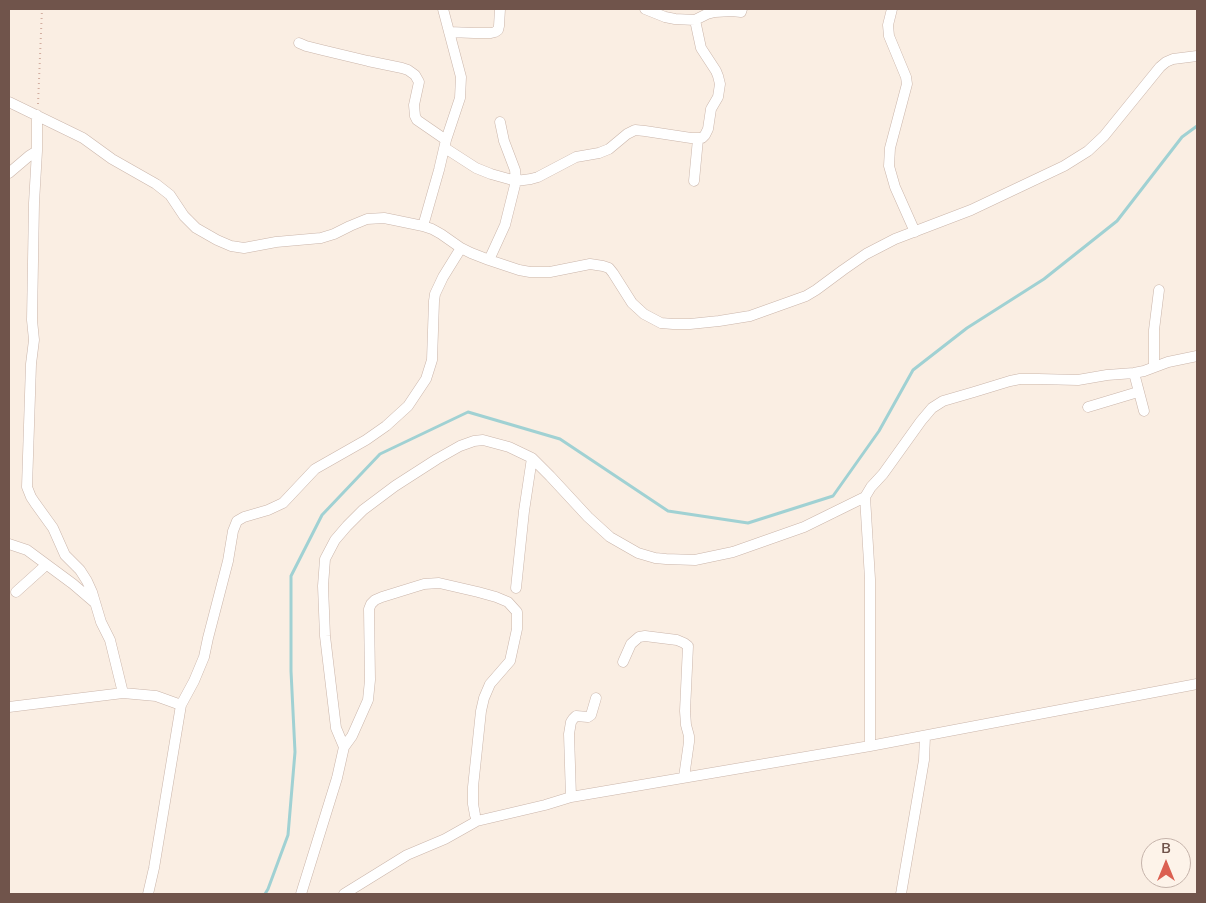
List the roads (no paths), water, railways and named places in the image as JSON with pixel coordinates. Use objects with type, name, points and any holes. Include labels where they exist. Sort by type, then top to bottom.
[{"type":"street","points":[[423,226],[446,144],[459,106],[461,86],[461,78],[443,9]]},
{"type":"street","points":[[449,32],[495,32],[499,26],[500,9]]},
{"type":"street","points":[[652,10],[665,17],[695,20],[706,14],[732,11],[741,12],[742,9]]},
{"type":"street","points":[[892,9],[888,25],[889,36],[906,77],[907,84],[890,148],[889,166],[895,187],[915,232]]},
{"type":"street","points":[[299,42],[306,46],[408,70],[415,75],[418,82],[414,105],[417,120],[476,168],[498,177],[516,181],[538,177],[576,157],[599,153],[609,149],[635,130],[698,139],[704,135],[708,129],[711,109],[718,97],[720,84],[716,72],[701,48],[695,20]]},
{"type":"street","points":[[9,102],[84,138],[112,159],[156,184],[170,195],[184,216],[196,228],[231,246],[244,248],[276,242],[321,238],[334,234],[362,220],[374,218],[394,220],[423,226],[441,234],[461,248],[518,270],[550,272],[590,264],[609,268],[632,304],[644,314],[661,323],[690,324],[750,316],[806,296],[866,254],[895,239],[971,210],[1078,158],[1104,136],[1160,67],[1173,59],[1197,56]]},
{"type":"street","points":[[37,115],[38,151],[32,272],[34,340],[31,364],[28,487],[31,497],[53,528],[65,554],[80,570],[87,581],[101,622],[110,640],[123,693]]},
{"type":"street","points":[[489,260],[505,225],[516,181],[516,170],[504,141],[500,122]]},
{"type":"street","points":[[694,181],[698,139]]},
{"type":"street","points":[[9,173],[38,151]]},
{"type":"street","points":[[148,894],[181,705],[194,681],[204,656],[228,561],[233,531],[237,521],[283,503],[315,469],[366,440],[386,426],[408,406],[426,378],[432,360],[435,294],[461,248]]},
{"type":"street","points":[[1154,367],[1154,330],[1159,290]]},
{"type":"street","points":[[344,747],[336,728],[325,636],[323,586],[326,559],[335,540],[363,510],[430,464],[466,443],[484,440],[509,447],[532,458],[592,521],[610,537],[638,553],[666,560],[695,560],[733,552],[804,527],[865,497],[921,421],[932,408],[943,400],[1020,379],[1078,380],[1134,373],[1168,362],[1197,356]]},
{"type":"street","points":[[1134,373],[1144,411]]},
{"type":"street","points":[[1088,408],[1138,392]]},
{"type":"street","points":[[516,588],[532,458]]},
{"type":"street","points":[[865,497],[870,579],[870,746]]},
{"type":"street","points":[[9,544],[27,550],[94,602]]},
{"type":"street","points":[[16,592],[46,565]]},
{"type":"street","points":[[301,894],[337,778],[344,747],[352,736],[368,700],[370,672],[369,609],[375,600],[408,588],[433,582],[478,592],[508,602],[517,612],[518,629],[510,661],[490,684],[482,704],[473,787],[473,804],[477,821]]},
{"type":"street","points":[[623,662],[631,644],[639,637],[677,640],[688,646],[685,711],[689,736],[684,777]]},
{"type":"street","points":[[349,893],[407,855],[445,839],[477,821],[571,797],[870,746],[1197,684]]},
{"type":"street","points":[[9,707],[123,693],[156,696],[181,705]]},
{"type":"street","points":[[571,797],[571,722],[576,716],[588,717],[591,715],[596,698]]},
{"type":"street","points":[[901,894],[924,760],[925,736]]},
{"type":"waterway","points":[[265,894],[288,835],[295,752],[291,671],[291,576],[322,515],[380,454],[468,412],[560,439],[668,511],[748,523],[833,496],[879,431],[913,370],[967,328],[1044,279],[1117,221],[1182,137],[1197,126]]}]
